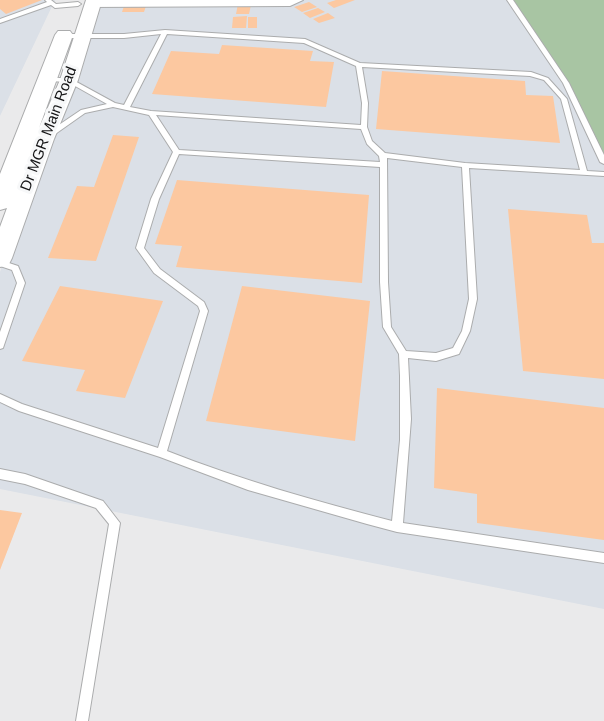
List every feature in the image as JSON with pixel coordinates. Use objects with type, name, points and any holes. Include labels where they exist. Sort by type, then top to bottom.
[{"type":"main road","name":"Dr MGR Main Road","points":[[3,245],[44,139],[58,80],[86,2]]},
{"type":"main road","name":"Dr MGR Main Road","points":[[0,202],[58,80]]},
{"type":"street","points":[[86,2],[290,2],[297,0]]},
{"type":"lane","points":[[510,0],[566,83],[604,162]]},
{"type":"lane","points":[[0,21],[49,1],[55,6],[86,2]]},
{"type":"lane","points":[[73,36],[124,36],[165,32],[305,40],[359,65],[491,70],[531,74],[546,79],[564,99],[584,172]]},
{"type":"lane","points":[[126,108],[165,32]]},
{"type":"lane","points":[[359,65],[365,103],[364,127],[369,142],[383,155],[465,165],[604,174]]},
{"type":"lane","points":[[58,80],[113,105],[151,113],[364,127]]},
{"type":"lane","points":[[44,139],[83,111],[113,105]]},
{"type":"lane","points":[[151,113],[177,152]]},
{"type":"lane","points":[[177,152],[384,165]]},
{"type":"lane","points":[[161,453],[204,311],[201,304],[157,271],[140,248],[143,232],[165,174],[177,152]]},
{"type":"lane","points":[[383,155],[384,282],[387,327],[403,354],[406,379],[405,453],[397,526]]},
{"type":"lane","points":[[403,354],[436,357],[456,351],[466,331],[473,299],[465,165]]},
{"type":"lane","points":[[0,263],[15,267],[21,283],[0,345]]},
{"type":"lane","points":[[0,398],[19,407],[161,453],[202,470],[300,501],[397,526],[604,558]]},
{"type":"lane","points":[[0,474],[25,479],[99,504],[115,523],[82,721]]},
{"type":"shaded area","points":[[0,0],[55,0],[0,116]]},
{"type":"shaded area","points":[[90,0],[510,0],[566,83],[604,162],[604,609],[0,489],[0,272]]},
{"type":"green space","points":[[510,0],[604,0],[604,162],[566,83]]},
{"type":"building","points":[[0,0],[42,0],[6,14],[0,9]]},
{"type":"building","points":[[336,0],[355,0],[334,8],[327,3]]},
{"type":"building","points":[[309,2],[317,7],[302,12],[294,7]]},
{"type":"building","points":[[238,4],[251,5],[249,14],[236,14]]},
{"type":"building","points":[[124,6],[146,6],[144,12],[122,12]]},
{"type":"building","points":[[318,8],[325,12],[310,18],[303,13]]},
{"type":"building","points":[[328,13],[335,18],[319,23],[313,19]]},
{"type":"building","points":[[247,16],[246,28],[232,28],[233,17]]},
{"type":"building","points":[[248,17],[257,17],[257,28],[248,28]]},
{"type":"building","points":[[222,45],[313,51],[310,61],[334,62],[326,107],[152,94],[171,51],[219,54]]},
{"type":"building","points":[[382,71],[525,81],[526,95],[553,96],[560,143],[376,129]]},
{"type":"building","points":[[113,135],[139,137],[96,261],[48,258],[77,186],[94,187]]},
{"type":"building","points":[[177,180],[369,195],[362,283],[176,267],[182,246],[155,244]]},
{"type":"building","points":[[508,209],[587,215],[592,243],[604,243],[604,379],[523,371]]},
{"type":"building","points":[[60,286],[163,301],[125,398],[76,391],[85,370],[22,361]]},
{"type":"building","points":[[242,286],[370,301],[355,441],[206,421]]},
{"type":"building","points":[[437,388],[604,408],[604,540],[477,523],[477,494],[434,488]]},
{"type":"building","points":[[0,510],[22,513],[0,570]]}]
